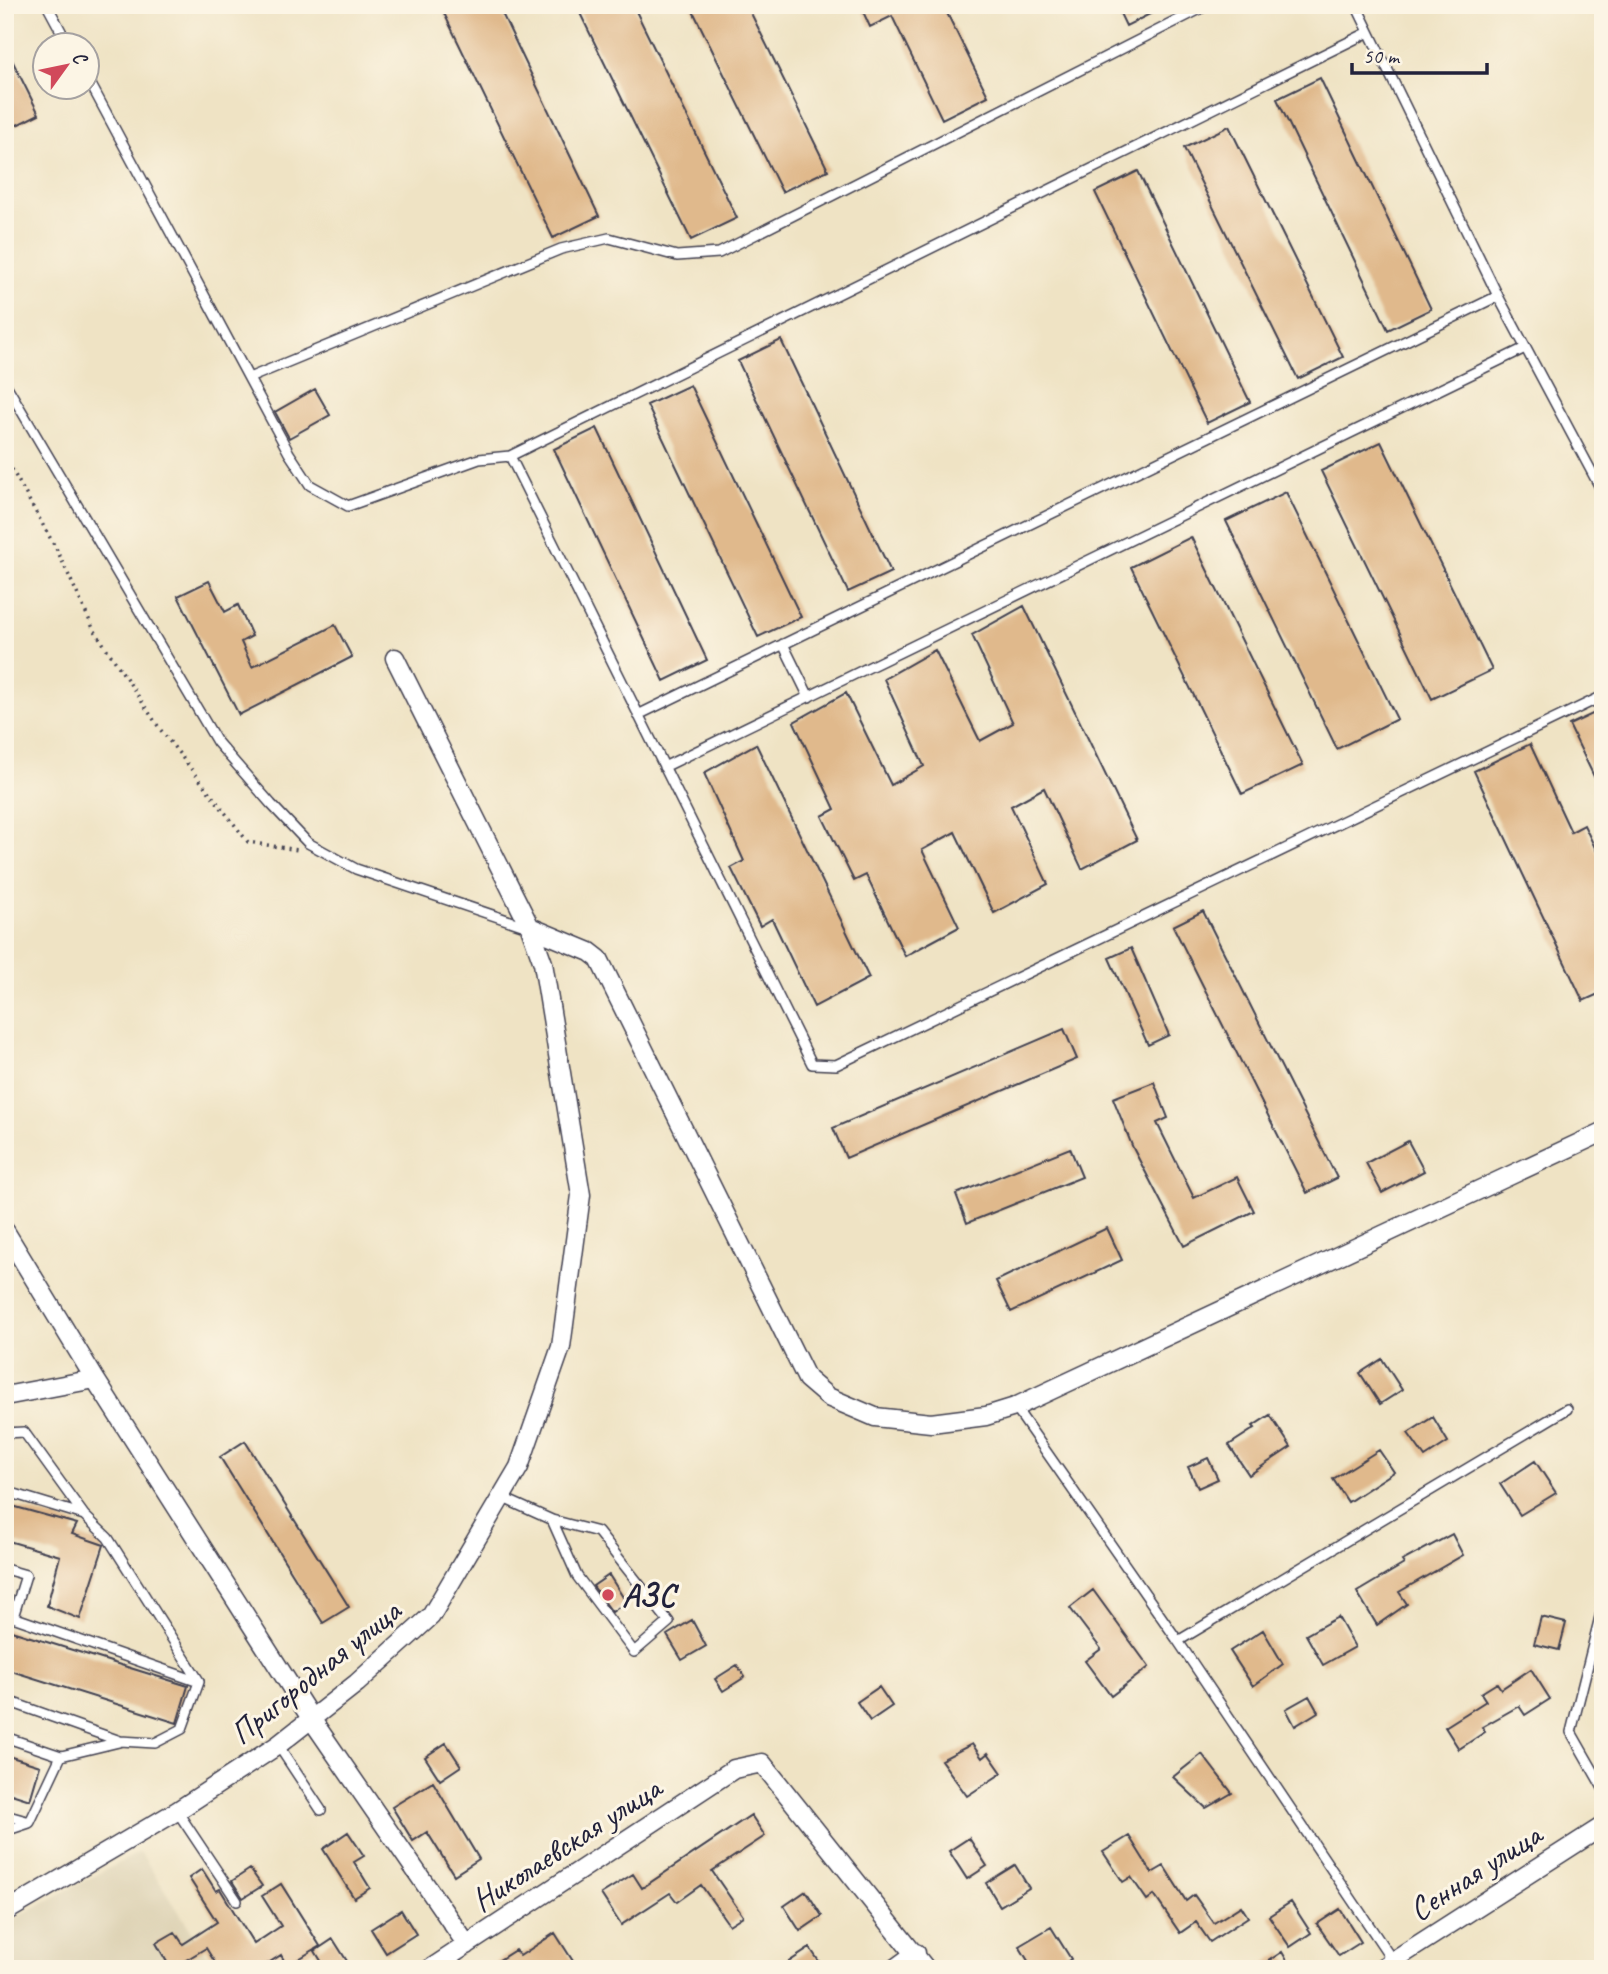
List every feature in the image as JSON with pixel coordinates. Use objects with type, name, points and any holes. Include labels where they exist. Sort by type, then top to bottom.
[{"type":"street","name":"Пригородная улица","points":[[5,1912],[177,1811],[278,1745],[357,1683],[431,1616],[519,1467],[561,1347],[581,1195],[543,963],[530,927],[394,658]]},
{"type":"street","points":[[530,927],[590,952],[599,959],[807,1379],[828,1397],[875,1418],[931,1423],[986,1416],[1015,1407],[1603,1132]]},
{"type":"street","points":[[5,1231],[95,1379],[312,1720],[467,1945]]},
{"type":"street","points":[[5,1395],[95,1379]]},
{"type":"street","name":"Николаевская улица","points":[[430,1969],[734,1769],[762,1763],[916,1953]]},
{"type":"street","name":"Сенная улица","points":[[1387,1965],[1603,1826]]},
{"type":"street","points":[[894,1969],[916,1953],[926,1969]]},
{"type":"lane","points":[[47,5],[61,32]]},
{"type":"lane","points":[[249,378],[561,249],[609,238],[677,256],[719,253],[1208,5]]},
{"type":"lane","points":[[1356,5],[1498,296],[1603,493]]},
{"type":"lane","points":[[100,102],[289,453],[310,485],[348,506],[479,459],[510,456],[1369,32]]},
{"type":"lane","points":[[638,715],[1498,296]]},
{"type":"lane","points":[[664,767],[1525,348]]},
{"type":"lane","points":[[5,383],[216,742],[308,843],[369,874],[530,927]]},
{"type":"lane","points":[[510,456],[812,1064],[836,1065],[1603,696]]},
{"type":"lane","points":[[783,644],[809,696]]},
{"type":"lane","points":[[1015,1407],[1178,1641],[1387,1965]]},
{"type":"lane","points":[[1178,1641],[1567,1409]]},
{"type":"lane","points":[[5,1433],[24,1432],[84,1515],[108,1538],[199,1682]]},
{"type":"lane","points":[[5,1491],[84,1515]]},
{"type":"lane","points":[[501,1497],[552,1520],[598,1532],[669,1622],[634,1652],[577,1576],[552,1520]]},
{"type":"lane","points":[[5,1569],[26,1575],[9,1616],[199,1682]]},
{"type":"lane","points":[[1603,1605],[1571,1732],[1603,1788]]},
{"type":"lane","points":[[5,1700],[120,1741],[155,1743],[182,1729],[199,1682]]},
{"type":"lane","points":[[5,1737],[61,1756],[120,1741]]},
{"type":"lane","points":[[278,1745],[321,1810]]},
{"type":"lane","points":[[5,1830],[30,1822],[61,1756]]},
{"type":"lane","points":[[177,1811],[237,1901]]},
{"type":"lane","points":[[5,1815],[30,1822]]},
{"type":"path","points":[[5,457],[58,552],[93,628],[160,730],[247,842],[331,856]]},
{"type":"shaded area","points":[[140,1852],[216,1969],[5,1969],[5,1923]]},
{"type":"building","points":[[440,5],[498,5],[599,216],[553,238]]},
{"type":"building","points":[[576,5],[633,5],[737,218],[691,240]]},
{"type":"building","points":[[690,5],[747,5],[828,170],[782,192]]},
{"type":"building","points":[[860,5],[943,5],[988,96],[942,119],[892,16],[870,27]]},
{"type":"building","points":[[1116,5],[1168,5],[1126,26]]},
{"type":"building","points":[[5,46],[39,114],[5,131]]},
{"type":"building","points":[[1320,78],[1431,309],[1388,330],[1277,99]]},
{"type":"building","points":[[1229,126],[1343,357],[1298,379],[1184,148]]},
{"type":"building","points":[[1138,171],[1250,402],[1207,423],[1095,192]]},
{"type":"building","points":[[781,340],[891,572],[848,592],[738,361]]},
{"type":"building","points":[[690,385],[801,617],[758,637],[647,405]]},
{"type":"building","points":[[315,389],[330,415],[289,438],[275,412]]},
{"type":"building","points":[[597,428],[707,660],[664,681],[554,449]]},
{"type":"building","points":[[1381,442],[1492,670],[1432,699],[1321,471]]},
{"type":"building","points":[[1286,492],[1397,719],[1337,749],[1226,521]]},
{"type":"building","points":[[1191,537],[1303,765],[1242,794],[1131,567]]},
{"type":"building","points":[[209,581],[225,612],[238,605],[252,636],[241,642],[252,667],[335,625],[352,657],[239,715],[178,596]]},
{"type":"building","points":[[1024,606],[1137,840],[1082,869],[1044,788],[1011,806],[1048,884],[994,913],[955,832],[922,850],[959,927],[905,956],[866,875],[854,881],[822,816],[835,809],[794,722],[846,693],[891,785],[924,766],[884,679],[935,650],[980,741],[1013,723],[972,635]]},
{"type":"building","points":[[1603,709],[1603,795],[1569,725]]},
{"type":"building","points":[[756,744],[869,978],[814,1007],[772,919],[760,926],[731,868],[744,861],[704,773]]},
{"type":"building","points":[[1530,744],[1571,832],[1584,825],[1603,864],[1603,992],[1583,1001],[1474,771]]},
{"type":"building","points":[[1203,911],[1337,1178],[1307,1193],[1173,926]]},
{"type":"building","points":[[1131,948],[1169,1035],[1148,1045],[1109,958]]},
{"type":"building","points":[[1064,1029],[1077,1059],[846,1158],[833,1128]]},
{"type":"building","points":[[1154,1082],[1168,1118],[1157,1123],[1194,1198],[1237,1177],[1254,1211],[1184,1246],[1133,1148],[1113,1098]]},
{"type":"building","points":[[1408,1141],[1424,1171],[1382,1193],[1366,1163]]},
{"type":"building","points":[[1070,1148],[1082,1177],[967,1223],[956,1194]]},
{"type":"building","points":[[1107,1228],[1122,1260],[1011,1312],[996,1281]]},
{"type":"building","points":[[1382,1359],[1402,1390],[1380,1404],[1360,1373]]},
{"type":"building","points":[[1270,1415],[1291,1447],[1249,1475],[1229,1445]]},
{"type":"building","points":[[1433,1417],[1448,1442],[1425,1457],[1408,1433]]},
{"type":"building","points":[[245,1441],[349,1607],[323,1623],[220,1457]]},
{"type":"building","points":[[1379,1450],[1394,1472],[1348,1502],[1333,1479]]},
{"type":"building","points":[[1208,1458],[1218,1479],[1198,1488],[1188,1467]]},
{"type":"building","points":[[1535,1461],[1556,1493],[1520,1515],[1500,1484]]},
{"type":"building","points":[[5,1504],[77,1524],[72,1534],[104,1545],[80,1619],[47,1606],[60,1556],[5,1540]]},
{"type":"building","points":[[1452,1534],[1463,1555],[1399,1592],[1407,1604],[1377,1625],[1357,1592],[1404,1564],[1402,1561]]},
{"type":"building","name":"АЗС","points":[[609,1575],[626,1602],[612,1612],[593,1586]]},
{"type":"building","points":[[1093,1590],[1149,1667],[1111,1696],[1085,1661],[1101,1649],[1070,1608]]},
{"type":"building","points":[[1338,1617],[1355,1647],[1323,1665],[1306,1635]]},
{"type":"building","points":[[1541,1617],[1566,1623],[1559,1650],[1534,1644]]},
{"type":"building","points":[[692,1620],[706,1646],[682,1660],[667,1635]]},
{"type":"building","points":[[5,1629],[188,1686],[177,1723],[5,1669]]},
{"type":"building","points":[[1263,1630],[1283,1664],[1253,1686],[1230,1651]]},
{"type":"building","points":[[737,1665],[745,1677],[723,1691],[715,1679]]},
{"type":"building","points":[[1531,1669],[1550,1699],[1525,1715],[1519,1706],[1482,1727],[1485,1732],[1459,1749],[1445,1727],[1486,1701],[1481,1693],[1497,1683],[1501,1689]]},
{"type":"building","points":[[879,1687],[892,1706],[870,1721],[857,1702]]},
{"type":"building","points":[[1309,1696],[1318,1712],[1295,1726],[1286,1709]]},
{"type":"building","points":[[446,1743],[461,1766],[440,1780],[425,1757]]},
{"type":"building","points":[[972,1744],[982,1758],[988,1753],[1002,1773],[967,1796],[941,1760]]},
{"type":"building","points":[[1202,1754],[1232,1793],[1206,1808],[1173,1777]]},
{"type":"building","points":[[5,1755],[40,1766],[30,1800],[5,1792]]},
{"type":"building","points":[[433,1782],[479,1859],[454,1875],[427,1832],[413,1841],[392,1807]]},
{"type":"building","points":[[751,1815],[765,1836],[712,1871],[743,1916],[729,1925],[701,1885],[677,1902],[670,1893],[621,1925],[601,1894],[633,1874],[642,1888]]},
{"type":"building","points":[[348,1832],[364,1856],[354,1862],[370,1888],[354,1898],[323,1849]]},
{"type":"building","points":[[1129,1836],[1152,1873],[1164,1866],[1186,1901],[1194,1895],[1214,1923],[1241,1906],[1248,1917],[1210,1942],[1196,1922],[1180,1933],[1154,1895],[1147,1900],[1131,1877],[1123,1882],[1103,1852]]},
{"type":"building","points":[[969,1838],[987,1866],[967,1879],[949,1851]]},
{"type":"building","points":[[1015,1865],[1029,1888],[1000,1906],[986,1883]]},
{"type":"building","points":[[202,1869],[216,1891],[220,1889],[254,1944],[281,1926],[262,1896],[281,1884],[320,1946],[287,1966],[281,1955],[259,1969],[219,1969],[206,1948],[171,1969],[156,1943],[175,1932],[183,1944],[217,1922],[189,1878]]},
{"type":"building","points":[[250,1869],[262,1886],[243,1898],[232,1881]]},
{"type":"building","points":[[806,1891],[822,1916],[800,1931],[784,1906]]},
{"type":"building","points":[[1291,1902],[1311,1933],[1290,1947],[1269,1916]]},
{"type":"building","points":[[1340,1909],[1361,1942],[1339,1956],[1317,1924]]},
{"type":"building","points":[[401,1910],[416,1934],[386,1953],[371,1929]]},
{"type":"building","points":[[1051,1927],[1071,1959],[1056,1969],[1033,1969],[1019,1946]]},
{"type":"building","points":[[555,1933],[578,1969],[485,1969],[515,1950],[520,1956]]},
{"type":"building","points":[[333,1939],[352,1969],[326,1969],[315,1951]]},
{"type":"building","points":[[810,1948],[824,1969],[778,1969]]},
{"type":"building","points":[[1282,1952],[1292,1969],[1256,1969]]},
{"type":"place","name":"АЗС","points":[[608,1595]]}]
